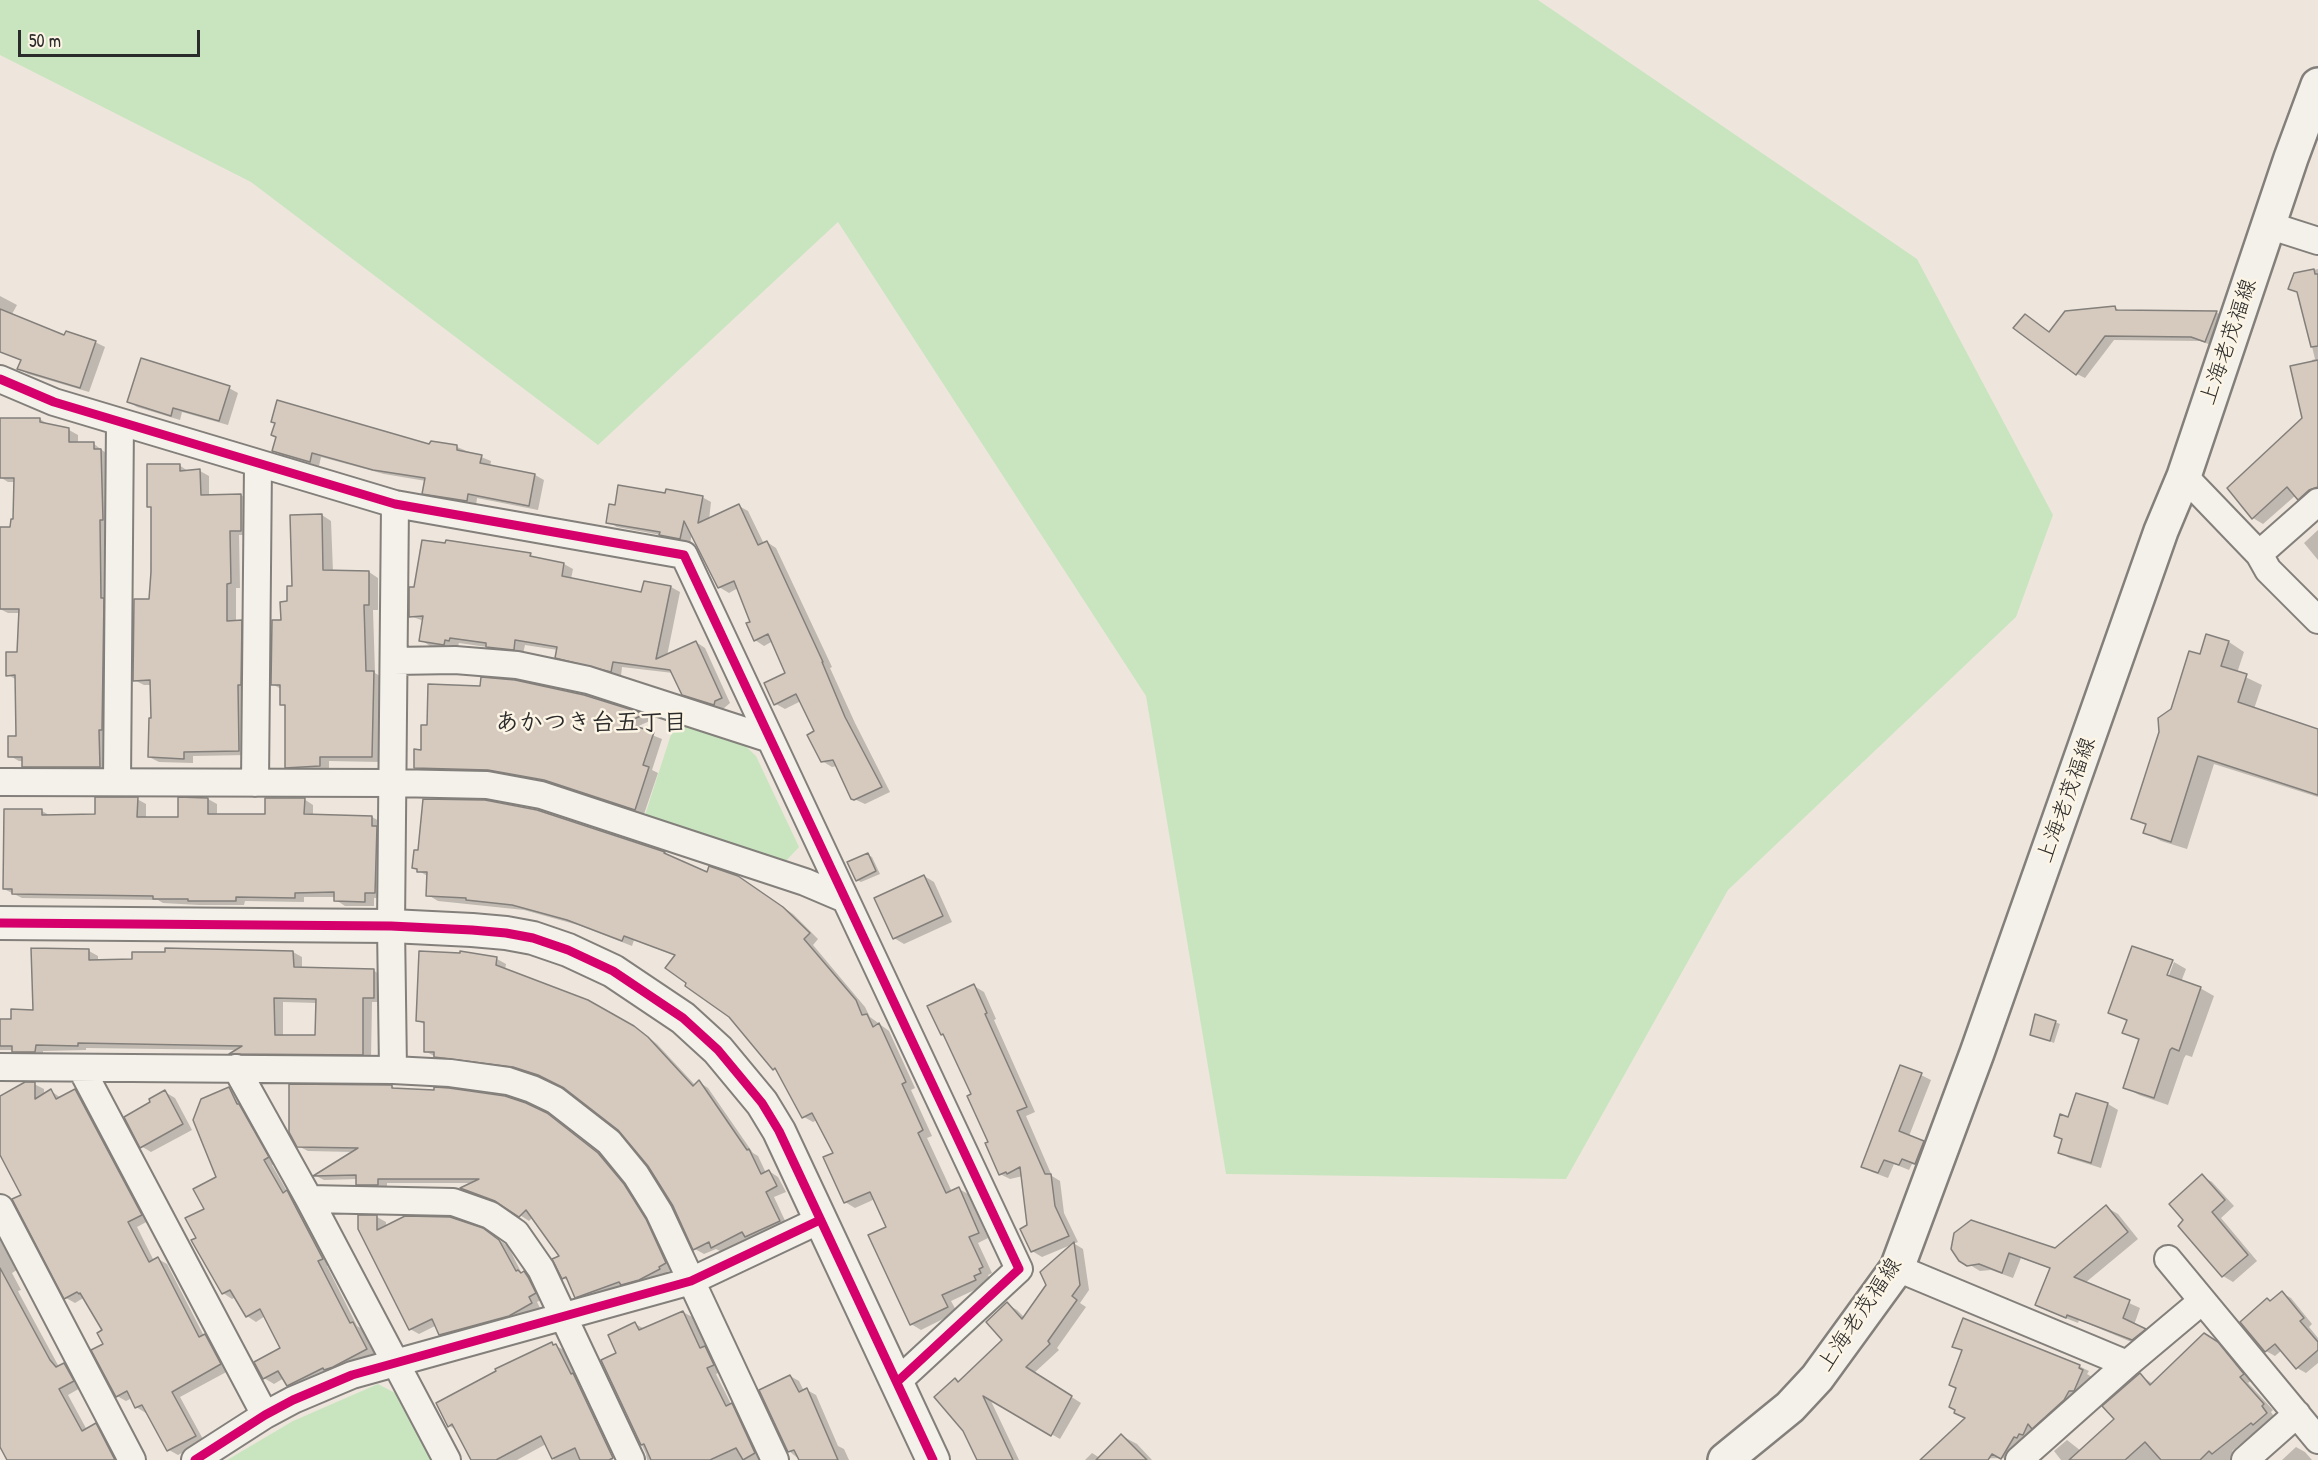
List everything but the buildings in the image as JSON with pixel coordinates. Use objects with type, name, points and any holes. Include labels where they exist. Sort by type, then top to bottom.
[{"type":"main road","name":"上海老茂福線","points":[[1725,1460],[1790,1407],[1817,1378],[1897,1268],[1977,1053],[2162,531],[2184,476],[2268,225],[2318,85]]},
{"type":"street","points":[[2268,225],[2318,241]]},
{"type":"street","points":[[0,379],[54,402],[395,504],[684,555],[1019,1269],[897,1382]]},
{"type":"street","points":[[117,782],[120,422]]},
{"type":"street","points":[[255,783],[258,464]]},
{"type":"street","points":[[2184,476],[2259,554],[2268,570],[2318,620]]},
{"type":"street","points":[[2259,554],[2318,502]]},
{"type":"street","points":[[393,1070],[391,926],[395,504]]},
{"type":"street","points":[[394,661],[455,660],[527,667],[588,680],[770,739]]},
{"type":"street","points":[[0,782],[487,785],[541,795],[805,882],[845,899]]},
{"type":"street","points":[[0,923],[391,926],[506,933],[533,938],[605,966],[668,1006],[717,1050],[762,1103],[779,1131],[933,1460]]},
{"type":"street","points":[[0,1067],[393,1070],[472,1075],[507,1081],[532,1089],[564,1107],[609,1142],[636,1175],[659,1212],[775,1460]]},
{"type":"street","points":[[81,1068],[265,1415]]},
{"type":"street","points":[[236,1068],[309,1199],[447,1460]]},
{"type":"street","points":[[309,1199],[434,1200],[470,1207],[490,1215],[516,1233],[541,1269],[630,1460]]},
{"type":"street","points":[[0,1208],[132,1460]]},
{"type":"street","points":[[195,1460],[265,1415],[293,1400],[352,1375],[691,1281],[820,1220]]},
{"type":"street","points":[[2168,1259],[2318,1440]]},
{"type":"street","points":[[1897,1268],[2127,1364]]},
{"type":"street","points":[[2019,1460],[2202,1301]]},
{"type":"street","points":[[2245,1460],[2297,1414]]},
{"type":"green space","points":[[0,0],[1538,0],[1917,259],[2053,515],[2016,617],[1728,890],[1566,1179],[1226,1174],[1146,696],[838,222],[598,445],[251,182],[0,55]]},
{"type":"green space","points":[[676,719],[738,739],[756,756],[799,847],[785,862],[644,818]]},
{"type":"green space","points":[[378,1384],[397,1394],[433,1460],[227,1460],[293,1421]]},
{"type":"cycle path","points":[[0,379],[54,402],[395,504],[684,555],[1019,1269],[897,1382]]},
{"type":"cycle path","points":[[0,923],[391,926],[472,930],[533,938],[568,950],[613,971],[683,1018],[718,1050],[762,1103],[779,1131],[933,1460]]},
{"type":"cycle path","points":[[195,1460],[265,1415],[293,1400],[352,1375],[691,1281],[820,1220]]},
{"type":"district","name":"あかつき台五丁目","points":[[591,724]]}]
